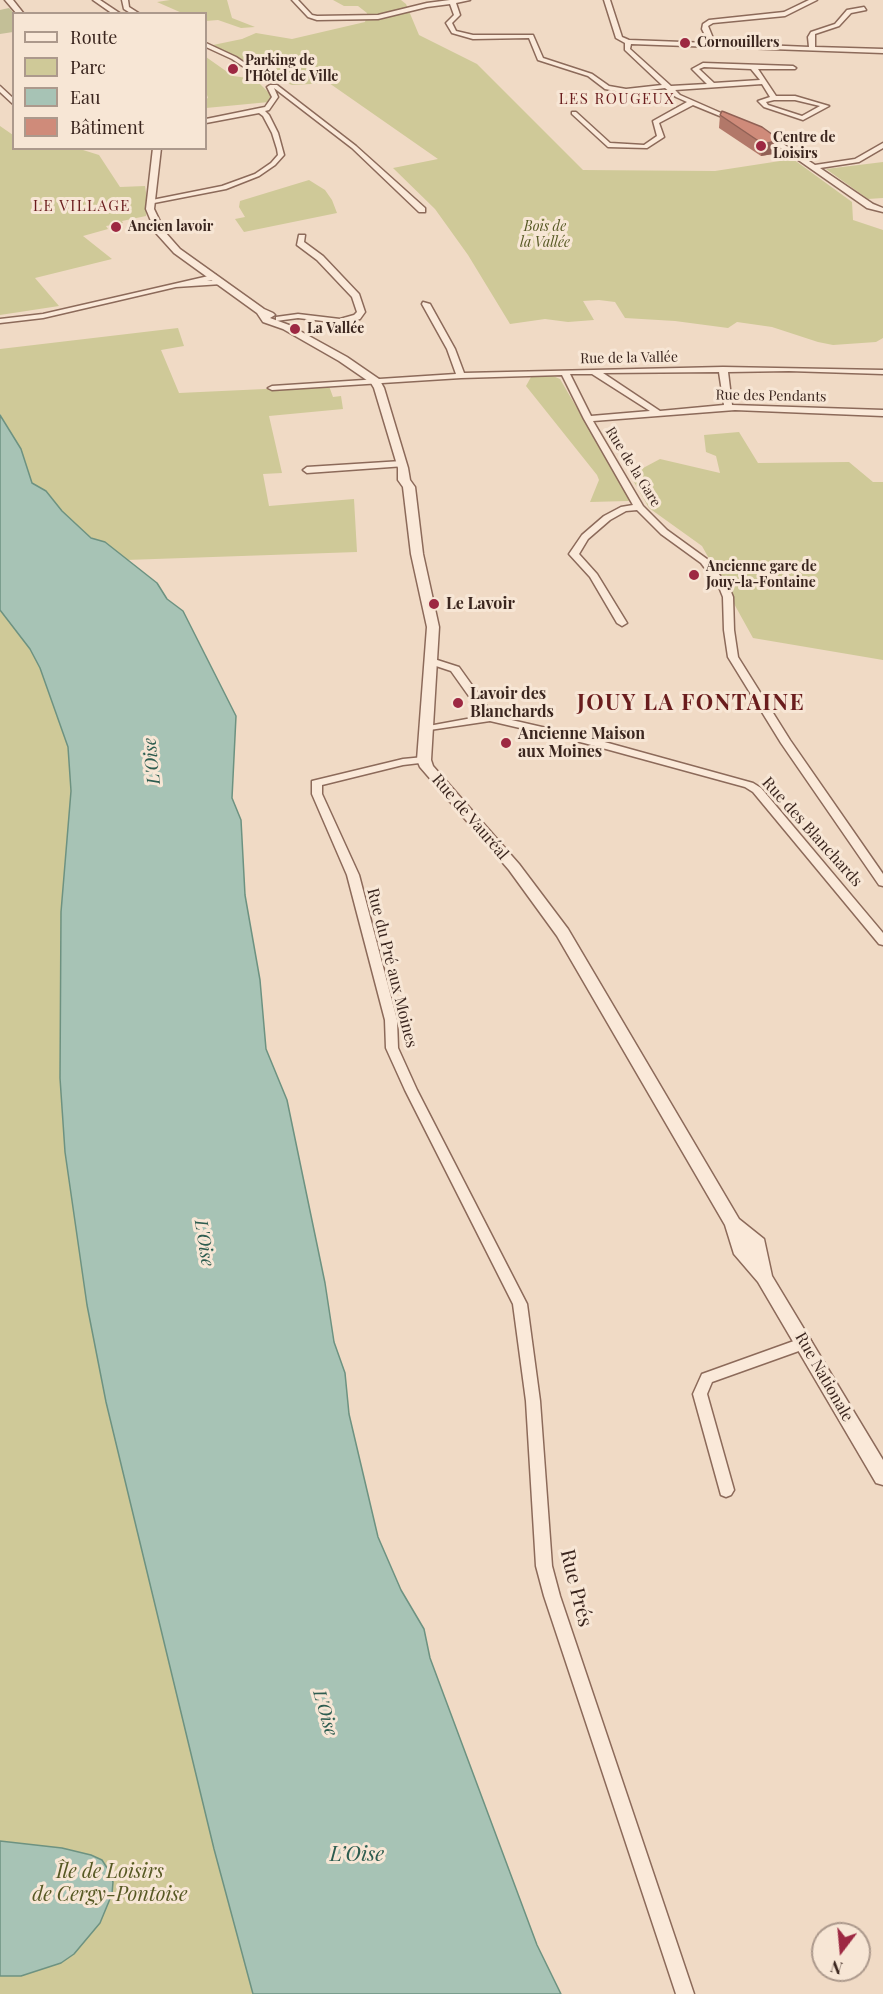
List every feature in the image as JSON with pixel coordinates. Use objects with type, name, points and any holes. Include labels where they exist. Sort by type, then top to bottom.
[{"type":"street","points":[[9,0],[19,12]]},
{"type":"street","points":[[96,0],[115,12]]},
{"type":"street","points":[[125,0],[126,8],[133,12]]},
{"type":"street","points":[[295,0],[310,16],[317,18],[378,17],[440,1],[467,0]]},
{"type":"street","points":[[607,0],[619,38],[628,42],[883,51]]},
{"type":"street","points":[[713,45],[705,29],[705,25],[711,21],[785,14],[814,0]]},
{"type":"street","points":[[452,1],[457,15],[449,23],[454,32],[473,37],[531,36],[540,59],[590,75],[606,88],[626,91],[764,82]]},
{"type":"street","points":[[812,49],[813,33],[837,25],[849,11],[864,9]]},
{"type":"street","points":[[628,42],[627,48],[668,87],[691,103],[741,122]]},
{"type":"street","points":[[207,46],[242,63],[354,147],[422,210]]},
{"type":"street","points":[[712,85],[695,69],[704,65],[794,68]]},
{"type":"street","points":[[753,67],[774,98]]},
{"type":"street","points":[[207,121],[262,112],[267,109],[275,97],[271,85]]},
{"type":"street","points":[[0,88],[12,100]]},
{"type":"street","points":[[774,98],[795,98],[826,106],[803,118],[761,103],[764,99],[774,98]]},
{"type":"street","points":[[574,113],[608,145],[645,147],[660,138],[655,122],[691,103]]},
{"type":"street","points":[[152,202],[230,186],[257,175],[273,164],[280,155],[280,149],[276,133],[262,112]]},
{"type":"street","points":[[758,130],[867,204],[883,210]]},
{"type":"street","points":[[815,167],[857,162],[883,145]]},
{"type":"street","points":[[157,150],[151,215],[168,242],[261,311],[266,320],[282,323],[343,358],[375,381]]},
{"type":"street","points":[[282,323],[298,316],[340,321],[357,317],[361,312],[356,296],[320,258],[300,243],[302,237]]},
{"type":"street","points":[[0,330],[43,316],[176,285],[216,279]]},
{"type":"street","points":[[426,304],[451,349],[461,376]]},
{"type":"street","points":[[0,321],[43,316]]},
{"type":"street","points":[[723,369],[728,407]]},
{"type":"street","name":"Rue de la Vallée","points":[[272,388],[461,376],[594,371],[723,369],[883,372]]},
{"type":"street","points":[[594,371],[658,413]]},
{"type":"street","name":"Rue de la Gare","points":[[565,372],[588,419],[639,507],[664,532],[704,561],[724,587],[728,597],[733,657],[785,741],[883,882]]},
{"type":"street","name":"Rue de Vauréal","points":[[375,381],[412,501],[417,554],[433,627],[424,760],[427,767],[513,867],[563,933],[666,1111]]},
{"type":"street","name":"Rue des Pendants","points":[[588,419],[728,407],[883,413]]},
{"type":"street","points":[[307,470],[402,464]]},
{"type":"street","points":[[622,623],[594,576],[574,554],[585,537],[607,518],[624,509],[639,507]]},
{"type":"street","points":[[431,661],[455,669],[490,718]]},
{"type":"street","name":"Rue des Blanchards","points":[[427,729],[490,718],[586,740],[749,785],[764,799],[883,941]]},
{"type":"street","name":"Rue du Pré aux Moines","points":[[424,760],[403,762],[316,783],[317,794],[352,875],[391,1020],[392,1048],[445,1156]]},
{"type":"street","name":"Rue Nationale","points":[[666,1111],[733,1224],[740,1249],[764,1277],[883,1477]]},
{"type":"street","name":"Rue Prés","points":[[445,1156],[520,1304],[533,1401],[544,1566],[552,1596],[686,1994]]},
{"type":"street","points":[[726,1490],[700,1394],[707,1378],[805,1343]]},
{"type":"green space","points":[[227,0],[232,18],[255,27],[241,28],[218,20],[207,21],[207,12],[180,12],[157,2]]},
{"type":"green space","name":"Bois de la Vallée","points":[[333,0],[401,0],[406,4],[419,35],[477,64],[583,170],[715,171],[780,161],[774,157],[779,155],[789,157],[788,160],[793,159],[852,202],[853,220],[883,230],[883,338],[876,342],[833,345],[772,327],[737,322],[728,328],[675,321],[625,318],[615,302],[599,300],[583,301],[594,320],[568,322],[545,319],[510,324],[468,255],[435,209],[393,168],[438,159],[329,83],[292,85],[265,75],[241,59],[213,45],[242,39],[256,33],[292,39],[365,22],[367,13],[358,6],[344,6]]},
{"type":"green space","points":[[207,58],[233,76],[255,79],[272,96],[269,102],[207,108]]},
{"type":"green space","points":[[0,126],[12,134],[12,150],[83,150],[99,155],[120,187],[145,186],[148,205],[146,216],[106,226],[108,229],[83,236],[112,259],[35,278],[59,306],[0,315]]},
{"type":"green space","points":[[883,162],[883,198],[868,199],[826,169]]},
{"type":"green space","points":[[309,180],[325,190],[337,213],[244,232],[235,219],[245,217],[239,207],[240,201]]},
{"type":"green space","points":[[178,328],[184,346],[161,350],[179,393],[329,386],[333,397],[341,396],[343,409],[269,416],[282,473],[263,474],[269,506],[354,499],[357,552],[126,560],[105,542],[91,538],[32,483],[21,449],[0,414],[0,349]]},
{"type":"green space","points":[[553,376],[560,379],[630,500],[590,502],[599,480],[597,475],[526,386],[531,377]]},
{"type":"green space","points":[[739,432],[758,463],[849,462],[873,482],[883,482],[883,660],[753,638],[702,546],[649,508],[630,475],[660,459],[720,473],[716,456],[706,452],[704,435]]},
{"type":"green space","name":"Île de Loisirs de Cergy-Pontoise","points":[[0,610],[30,649],[40,668],[68,747],[71,791],[61,912],[60,1078],[65,1152],[106,1402],[214,1849],[253,1994],[0,1994]]},
{"type":"shaded area","points":[[9,8],[13,12],[12,32],[0,34],[0,10]]},
{"type":"water","name":"L’Oise","points":[[0,415],[21,449],[32,483],[46,491],[62,511],[91,538],[105,542],[157,583],[167,599],[183,611],[236,716],[232,798],[241,820],[245,895],[260,980],[266,1049],[287,1100],[325,1283],[334,1342],[345,1373],[349,1414],[378,1537],[401,1590],[424,1629],[430,1658],[537,1945],[561,1994],[253,1994],[214,1849],[106,1402],[87,1305],[65,1152],[60,1078],[61,912],[71,791],[68,747],[40,668],[30,649],[0,610]]},
{"type":"water","points":[[0,1841],[62,1848],[91,1855],[102,1860],[113,1882],[112,1894],[100,1923],[74,1954],[61,1963],[21,1976],[0,1976]]},
{"type":"building","points":[[722,111],[762,127],[780,140],[763,144],[720,115]]},
{"type":"place","name":"Cornouillers","points":[[685,43]]},
{"type":"place","name":"Parking de l'Hôtel de Ville","points":[[233,69]]},
{"type":"place","name":"Centre de Loisirs","points":[[761,146]]},
{"type":"place","name":"Ancien lavoir","points":[[116,227]]},
{"type":"place","name":"La Vallée","points":[[295,329]]},
{"type":"place","name":"Ancienne gare de Jouy-la-Fontaine","points":[[694,575]]},
{"type":"place","name":"Le Lavoir","points":[[434,604]]},
{"type":"place","name":"Lavoir des Blanchards","points":[[458,703]]},
{"type":"place","name":"Ancienne Maison aux Moines","points":[[506,743]]},
{"type":"district","name":"LES ROUGEUX","points":[[617,99]]},
{"type":"district","name":"LE VILLAGE","points":[[82,206]]},
{"type":"district","name":"JOUY LA FONTAINE","points":[[691,703]]},
{"type":"water label","name":"L'Oise","points":[[152,761]]},
{"type":"water label","name":"L'Oise","points":[[204,1243]]},
{"type":"water label","name":"L'Oise","points":[[325,1713]]}]
